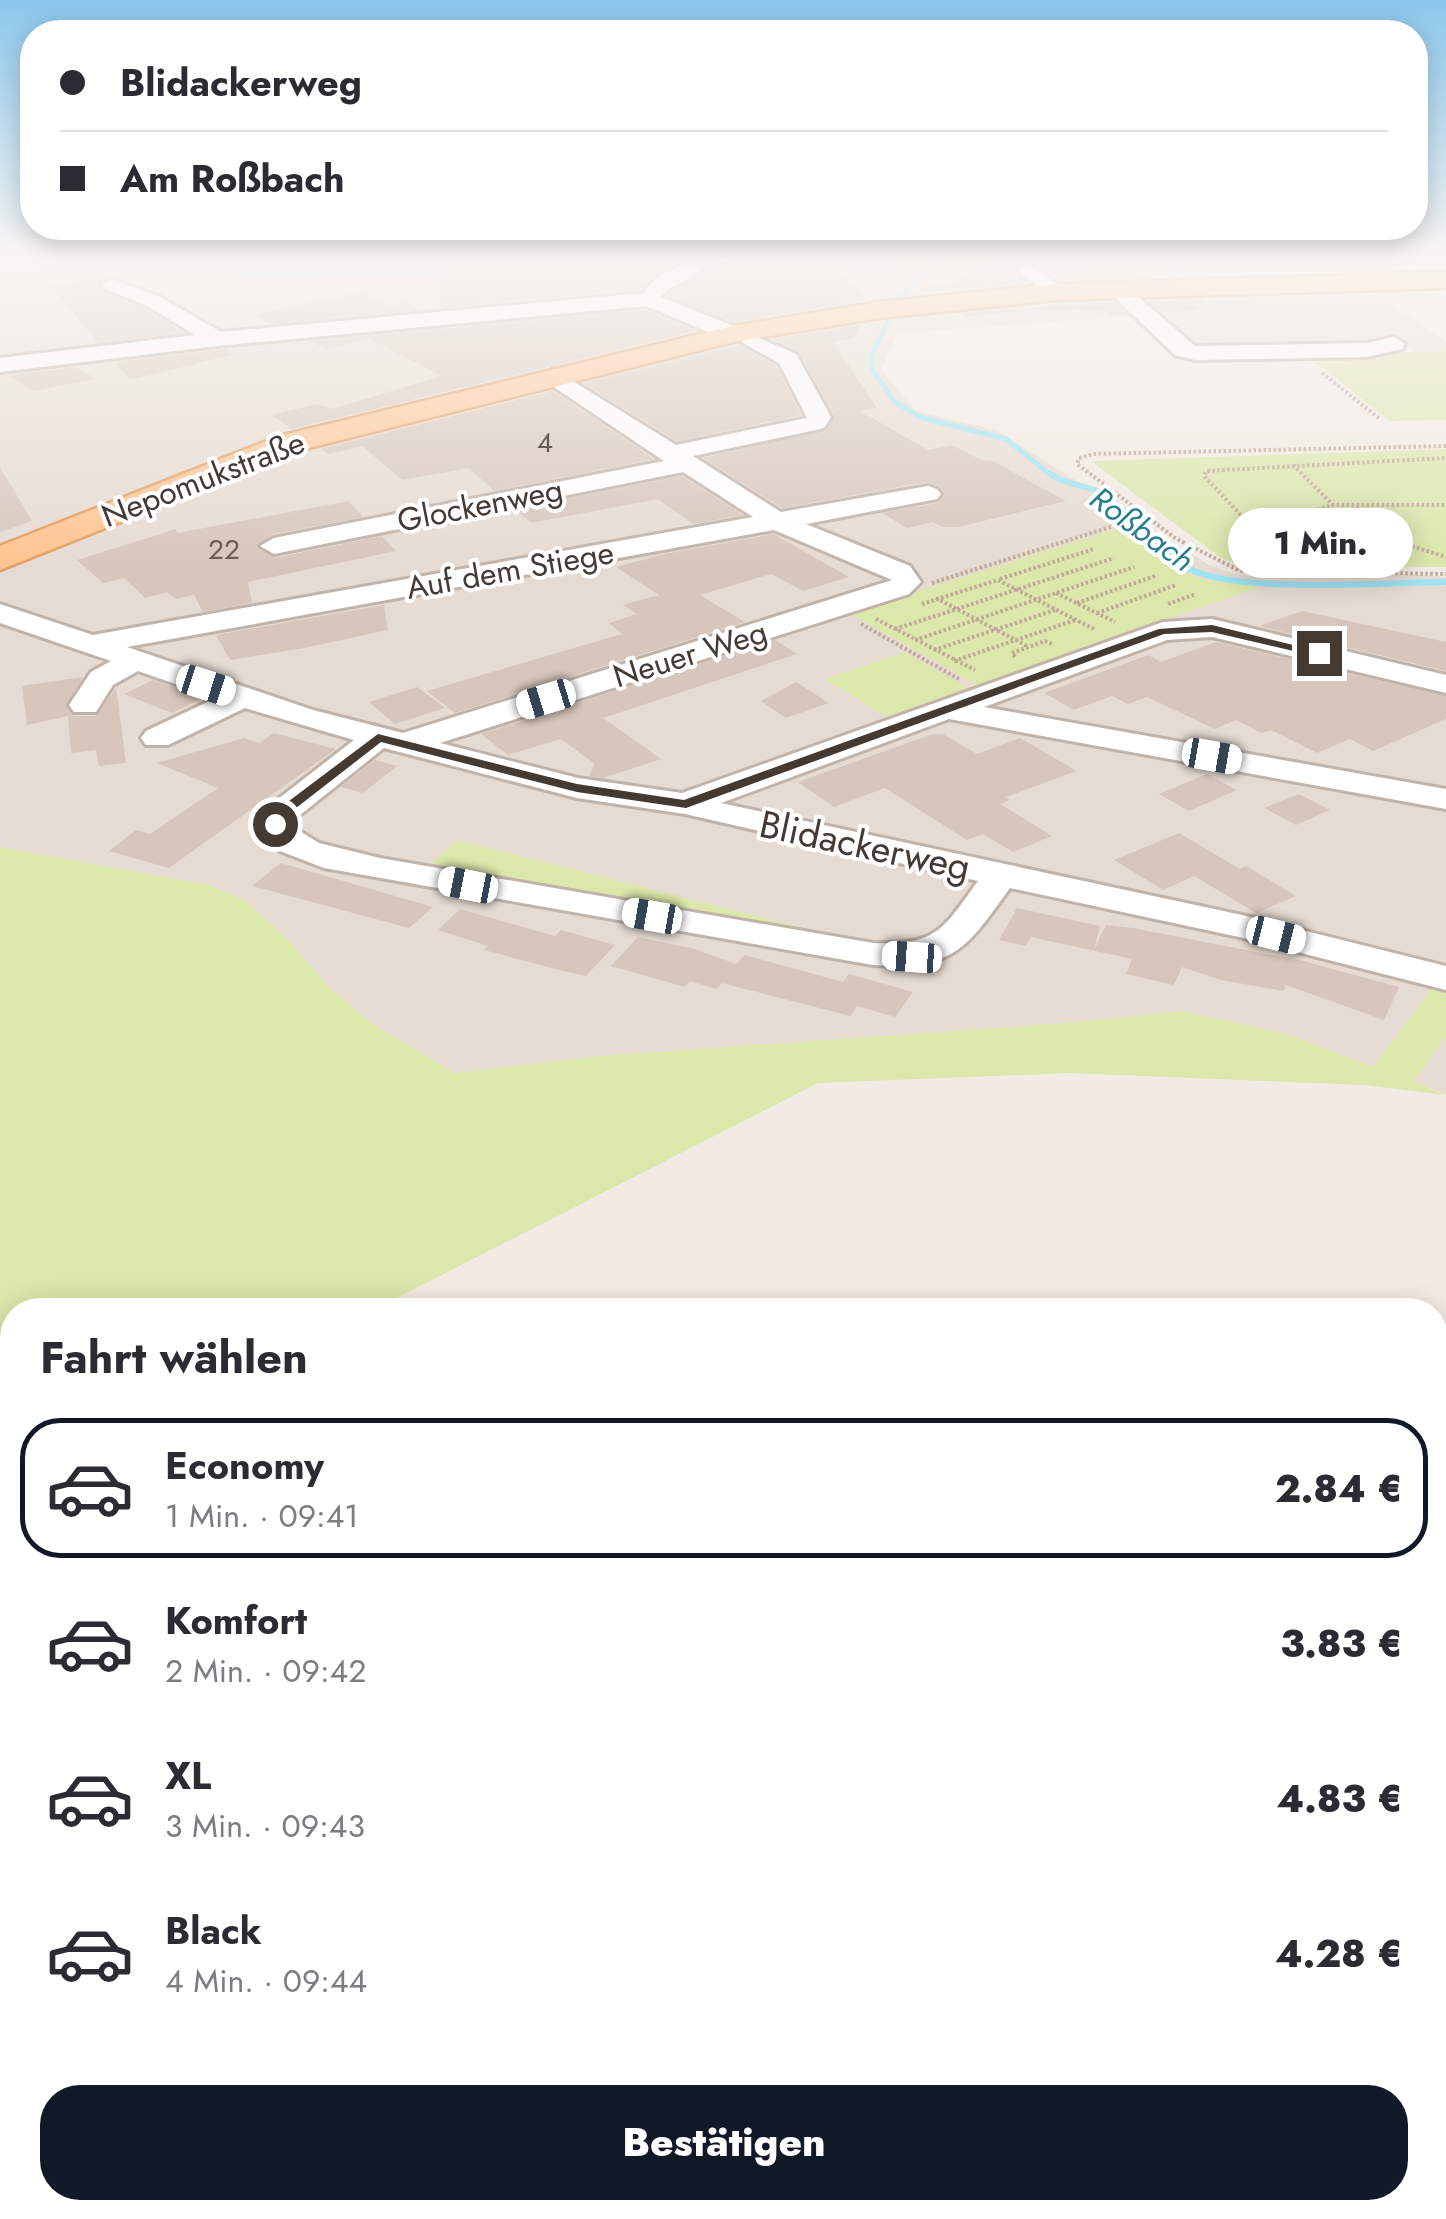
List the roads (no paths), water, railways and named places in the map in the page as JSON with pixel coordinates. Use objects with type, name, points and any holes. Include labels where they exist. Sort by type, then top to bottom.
[{"type":"main road","name":"Nepomukstraße","points":[[0,559],[290,443],[553,376],[630,361]]},
{"type":"street","points":[[1,365],[38,361]]},
{"type":"street","name":"Glockenweg","points":[[274,546],[677,459],[816,423],[819,416],[789,361]]},
{"type":"street","points":[[553,376],[776,521]]},
{"type":"street","name":"Auf dem Stiege","points":[[92,644],[928,494]]},
{"type":"street","name":"Neuer Weg","points":[[391,741],[848,610],[909,587],[776,521]]},
{"type":"street","name":"Blidackerweg","points":[[0,613],[242,697],[391,741],[577,788],[686,804],[1242,926],[1446,978]]},
{"type":"street","points":[[686,804],[944,710],[987,680],[1184,627],[1212,628],[1446,684]]},
{"type":"street","points":[[85,705],[102,679],[133,661]]},
{"type":"street","points":[[158,738],[242,697]]},
{"type":"street","points":[[944,710],[1446,799]]},
{"type":"street","name":"Blidackerweg","points":[[391,741],[281,813],[275,824],[280,835],[301,848],[415,875],[873,954],[912,957],[939,951],[1002,875]]},
{"type":"waterway","name":"Roßbach","points":[[872,361],[873,371],[895,402],[920,417],[1006,439],[1052,476]]},
{"type":"waterway","name":"Roßbach","points":[[1049,473],[1105,495],[1175,560],[1208,576],[1273,584],[1446,582]]}]
